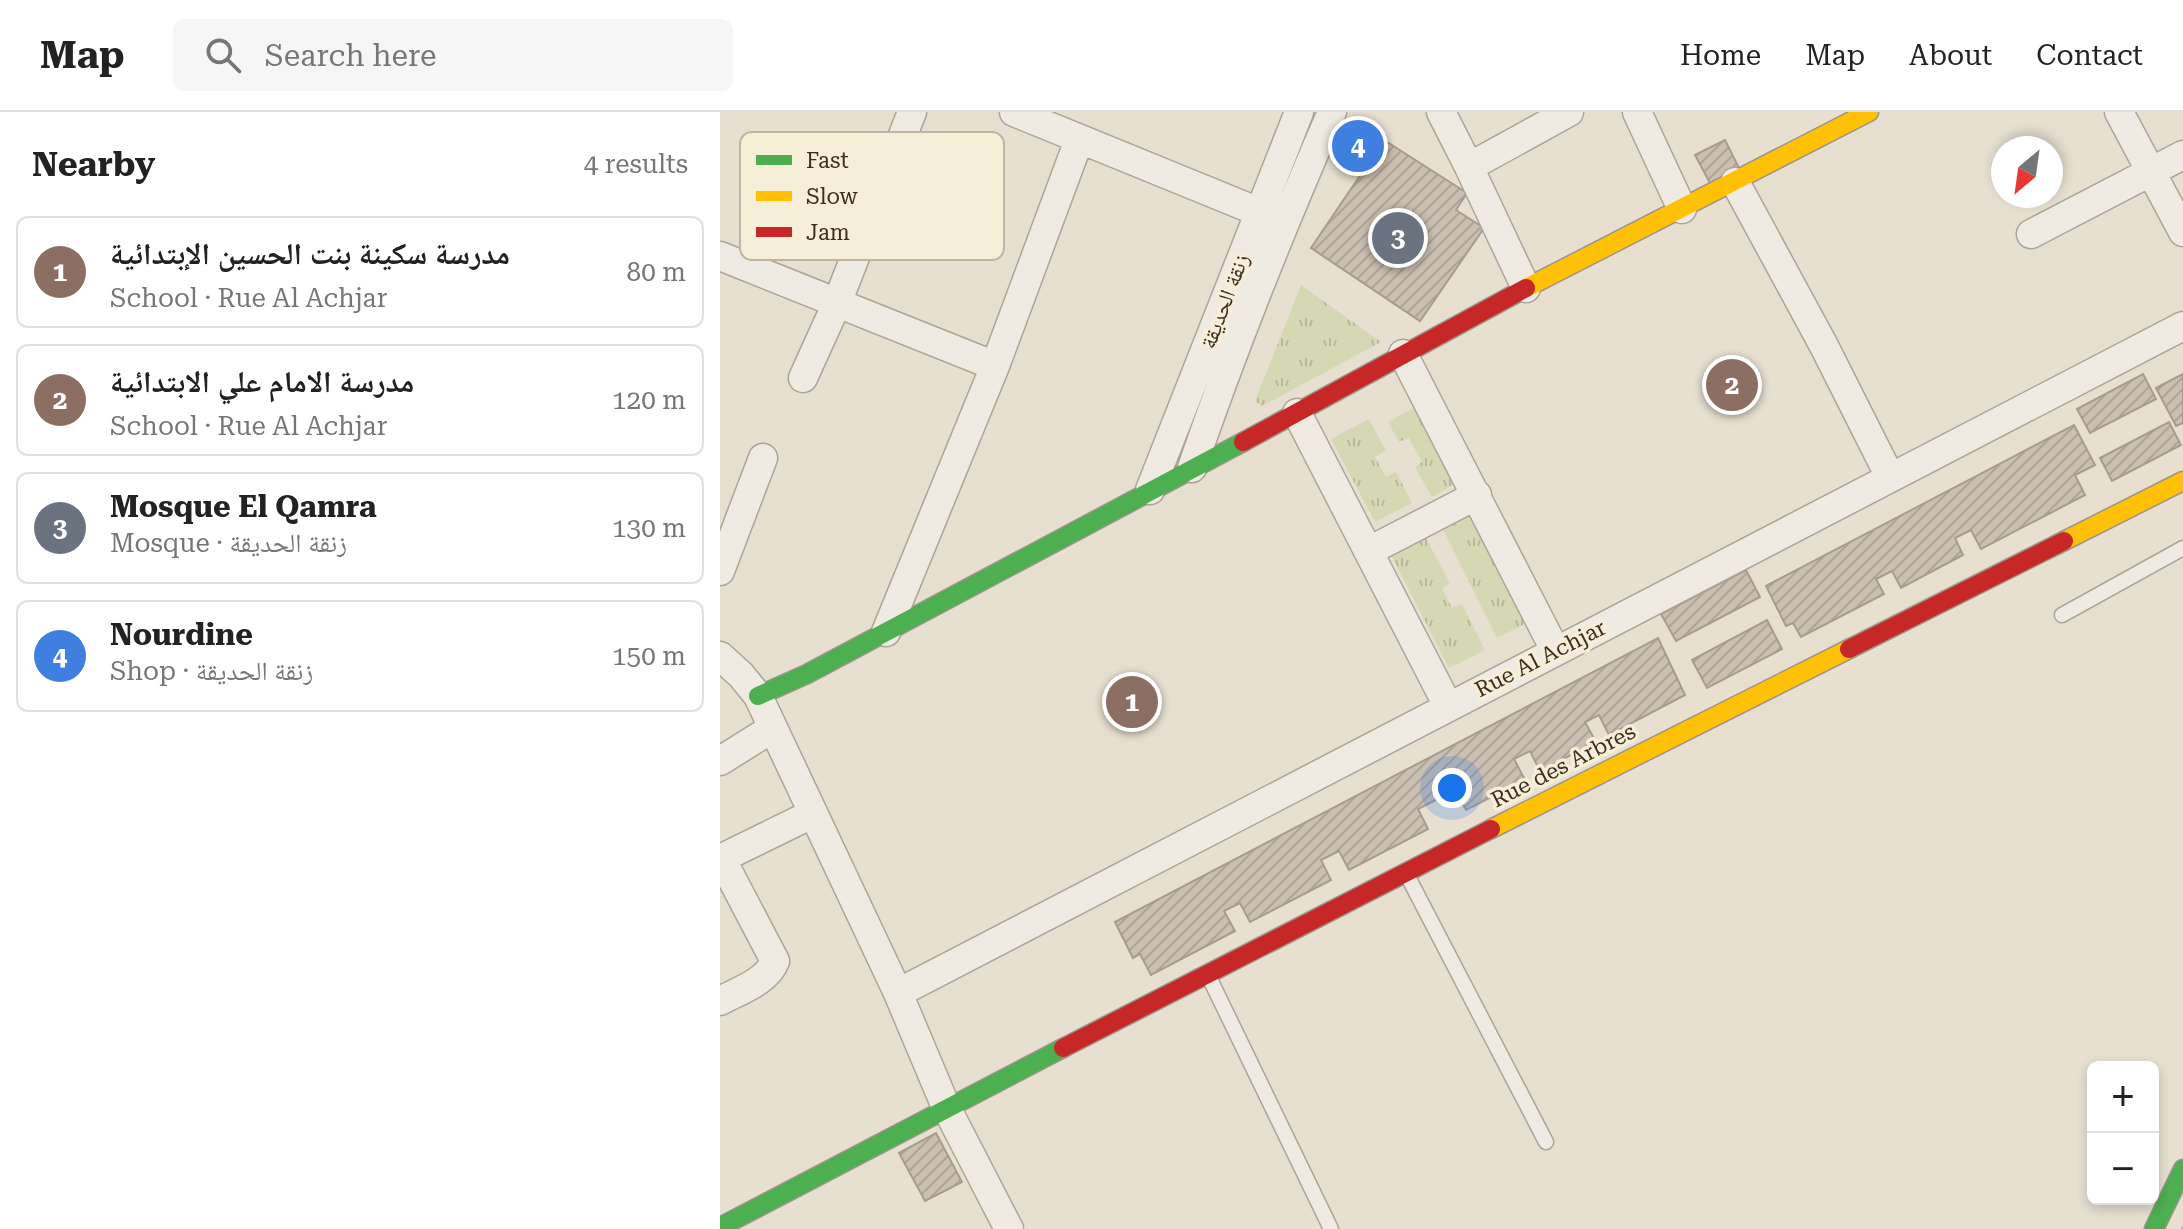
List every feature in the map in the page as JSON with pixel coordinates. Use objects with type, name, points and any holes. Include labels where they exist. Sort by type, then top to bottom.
[{"type":"street","points":[[904,132],[912,112]]},
{"type":"street","points":[[1014,112],[1259,212]]},
{"type":"street","name":"زنقة الحديقة","points":[[1150,490],[1299,112]]},
{"type":"street","name":"زنقة الحديقة","points":[[1192,468],[1241,333],[1332,112]]},
{"type":"street","points":[[1441,112],[1526,288]]},
{"type":"street","points":[[1469,167],[1569,112]]},
{"type":"street","points":[[1637,112],[1682,209]]},
{"type":"street","points":[[758,696],[886,632],[1526,288],[1869,112]]},
{"type":"street","points":[[2119,112],[2183,232]]},
{"type":"street","points":[[886,632],[995,366],[1079,140]]},
{"type":"street","points":[[2031,234],[2183,155]]},
{"type":"street","points":[[1735,182],[1824,346],[1890,477]]},
{"type":"street","points":[[720,256],[995,366]]},
{"type":"street","points":[[803,378],[854,260]]},
{"type":"street","name":"Rue Al Achjar","points":[[898,993],[2183,326]]},
{"type":"street","points":[[1403,354],[1555,650]]},
{"type":"street","points":[[1297,413],[1448,706]]},
{"type":"street","points":[[720,571],[763,458]]},
{"type":"street","name":"Rue des Arbres","points":[[720,1227],[1405,871],[2183,481]]},
{"type":"street","points":[[1369,551],[1477,495]]},
{"type":"street","points":[[720,656],[758,696],[898,993],[956,1102],[1009,1229]]},
{"type":"street","points":[[720,761],[773,728]]},
{"type":"street","points":[[720,1001],[762,978],[775,961],[720,858],[812,814]]},
{"type":"street","points":[[2154,1229],[2183,1169]]},
{"type":"lane","points":[[2062,615],[2183,548]]},
{"type":"lane","points":[[1405,871],[1546,1142]]},
{"type":"lane","points":[[1207,973],[1331,1229]]},
{"type":"green space","points":[[1301,285],[1381,342],[1262,406],[1255,401]]},
{"type":"green space","points":[[1417,406],[1460,481],[1432,497],[1415,467],[1422,462],[1409,438],[1399,442],[1388,422]]},
{"type":"green space","points":[[1369,419],[1386,451],[1375,457],[1386,477],[1396,472],[1412,503],[1375,522],[1331,439]]},
{"type":"green space","points":[[1469,509],[1527,623],[1497,638],[1440,523]]},
{"type":"green space","points":[[1423,532],[1450,584],[1442,588],[1452,608],[1462,604],[1485,650],[1449,668],[1388,549]]},
{"type":"building","points":[[1384,140],[1467,193],[1456,210],[1484,228],[1420,321],[1311,248]]},
{"type":"building","points":[[1725,140],[1740,170],[1711,185],[1695,155]]},
{"type":"building","points":[[2143,374],[2156,399],[2090,433],[2077,409]]},
{"type":"building","points":[[2183,374],[2183,423],[2176,426],[2156,388]]},
{"type":"building","points":[[2169,422],[2181,445],[2112,481],[2100,458]]},
{"type":"building","points":[[2074,425],[2095,465],[2075,475],[2085,495],[1981,549],[1971,530],[1955,538],[1963,555],[1901,588],[1892,571],[1876,579],[1884,594],[1801,637],[1793,623],[1786,626],[1766,586]]},
{"type":"building","points":[[1746,570],[1760,597],[1676,641],[1661,614]]},
{"type":"building","points":[[1767,620],[1782,649],[1707,688],[1692,660]]},
{"type":"building","points":[[1658,638],[1685,695],[1609,735],[1599,715],[1585,722],[1596,742],[1540,771],[1530,751],[1514,759],[1525,780],[1466,810],[1455,790],[1418,809],[1428,829],[1349,870],[1339,851],[1321,860],[1331,880],[1250,922],[1240,903],[1224,911],[1235,931],[1151,975],[1140,954],[1133,958],[1115,922]]},
{"type":"building","points":[[936,1133],[962,1182],[925,1201],[899,1153]]},
{"type":"traffic: fast","points":[[758,696],[807,674],[1243,442]]},
{"type":"traffic: fast","points":[[720,1227],[1063,1048]]},
{"type":"traffic: fast","points":[[2154,1229],[2183,1169]]},
{"type":"traffic: slow","points":[[1526,288],[1869,112]]},
{"type":"traffic: slow","points":[[2064,541],[2183,481]]},
{"type":"traffic: slow","points":[[1491,829],[1849,649]]},
{"type":"traffic: jam","points":[[1243,442],[1526,288]]},
{"type":"traffic: jam","points":[[1849,649],[2064,541]]},
{"type":"traffic: jam","points":[[1063,1048],[1491,829]]},
{"type":"place","name":"Nourdine","points":[[1358,146]]},
{"type":"place","name":"Mosque El Qamra","points":[[1398,238]]},
{"type":"place","name":"مدرسة الامام علي الابتدائية","points":[[1732,385]]},
{"type":"place","name":"مدرسة سكينة بنت الحسين الإبتدائية","points":[[1132,702]]}]
